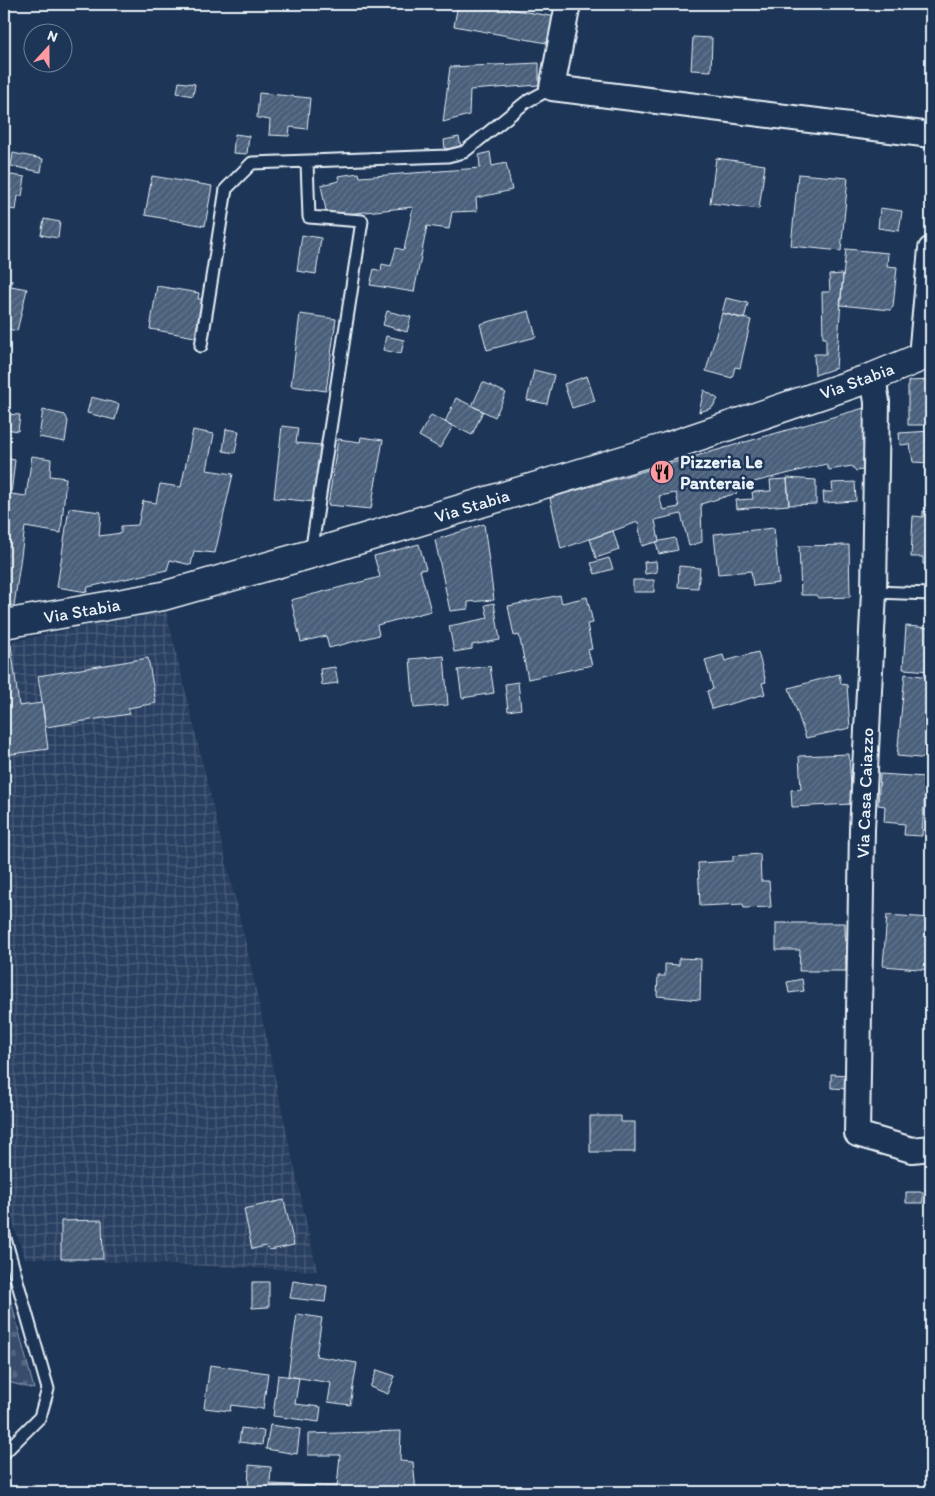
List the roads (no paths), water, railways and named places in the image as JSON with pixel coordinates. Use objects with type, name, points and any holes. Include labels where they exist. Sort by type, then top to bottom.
[{"type":"main road","name":"Via Stabia","points":[[4,624],[163,596],[311,554],[667,447],[873,377],[926,354]]},
{"type":"street","points":[[568,4],[552,88],[931,135]]},
{"type":"street","points":[[926,354],[931,249]]},
{"type":"street","name":"Via Casa Caiazzo","points":[[873,377],[877,402],[874,592],[862,829],[857,1134],[912,1150],[931,1148]]},
{"type":"lane","points":[[202,346],[226,189],[252,163],[448,156],[464,152],[526,102],[552,88]]},
{"type":"lane","points":[[307,162],[310,217],[362,221],[311,554]]},
{"type":"lane","points":[[874,592],[931,594]]},
{"type":"lane","points":[[4,1234],[48,1389],[40,1417],[4,1454]]},
{"type":"place","name":"Pizzeria Le Panteraie","points":[[662,472]]}]
